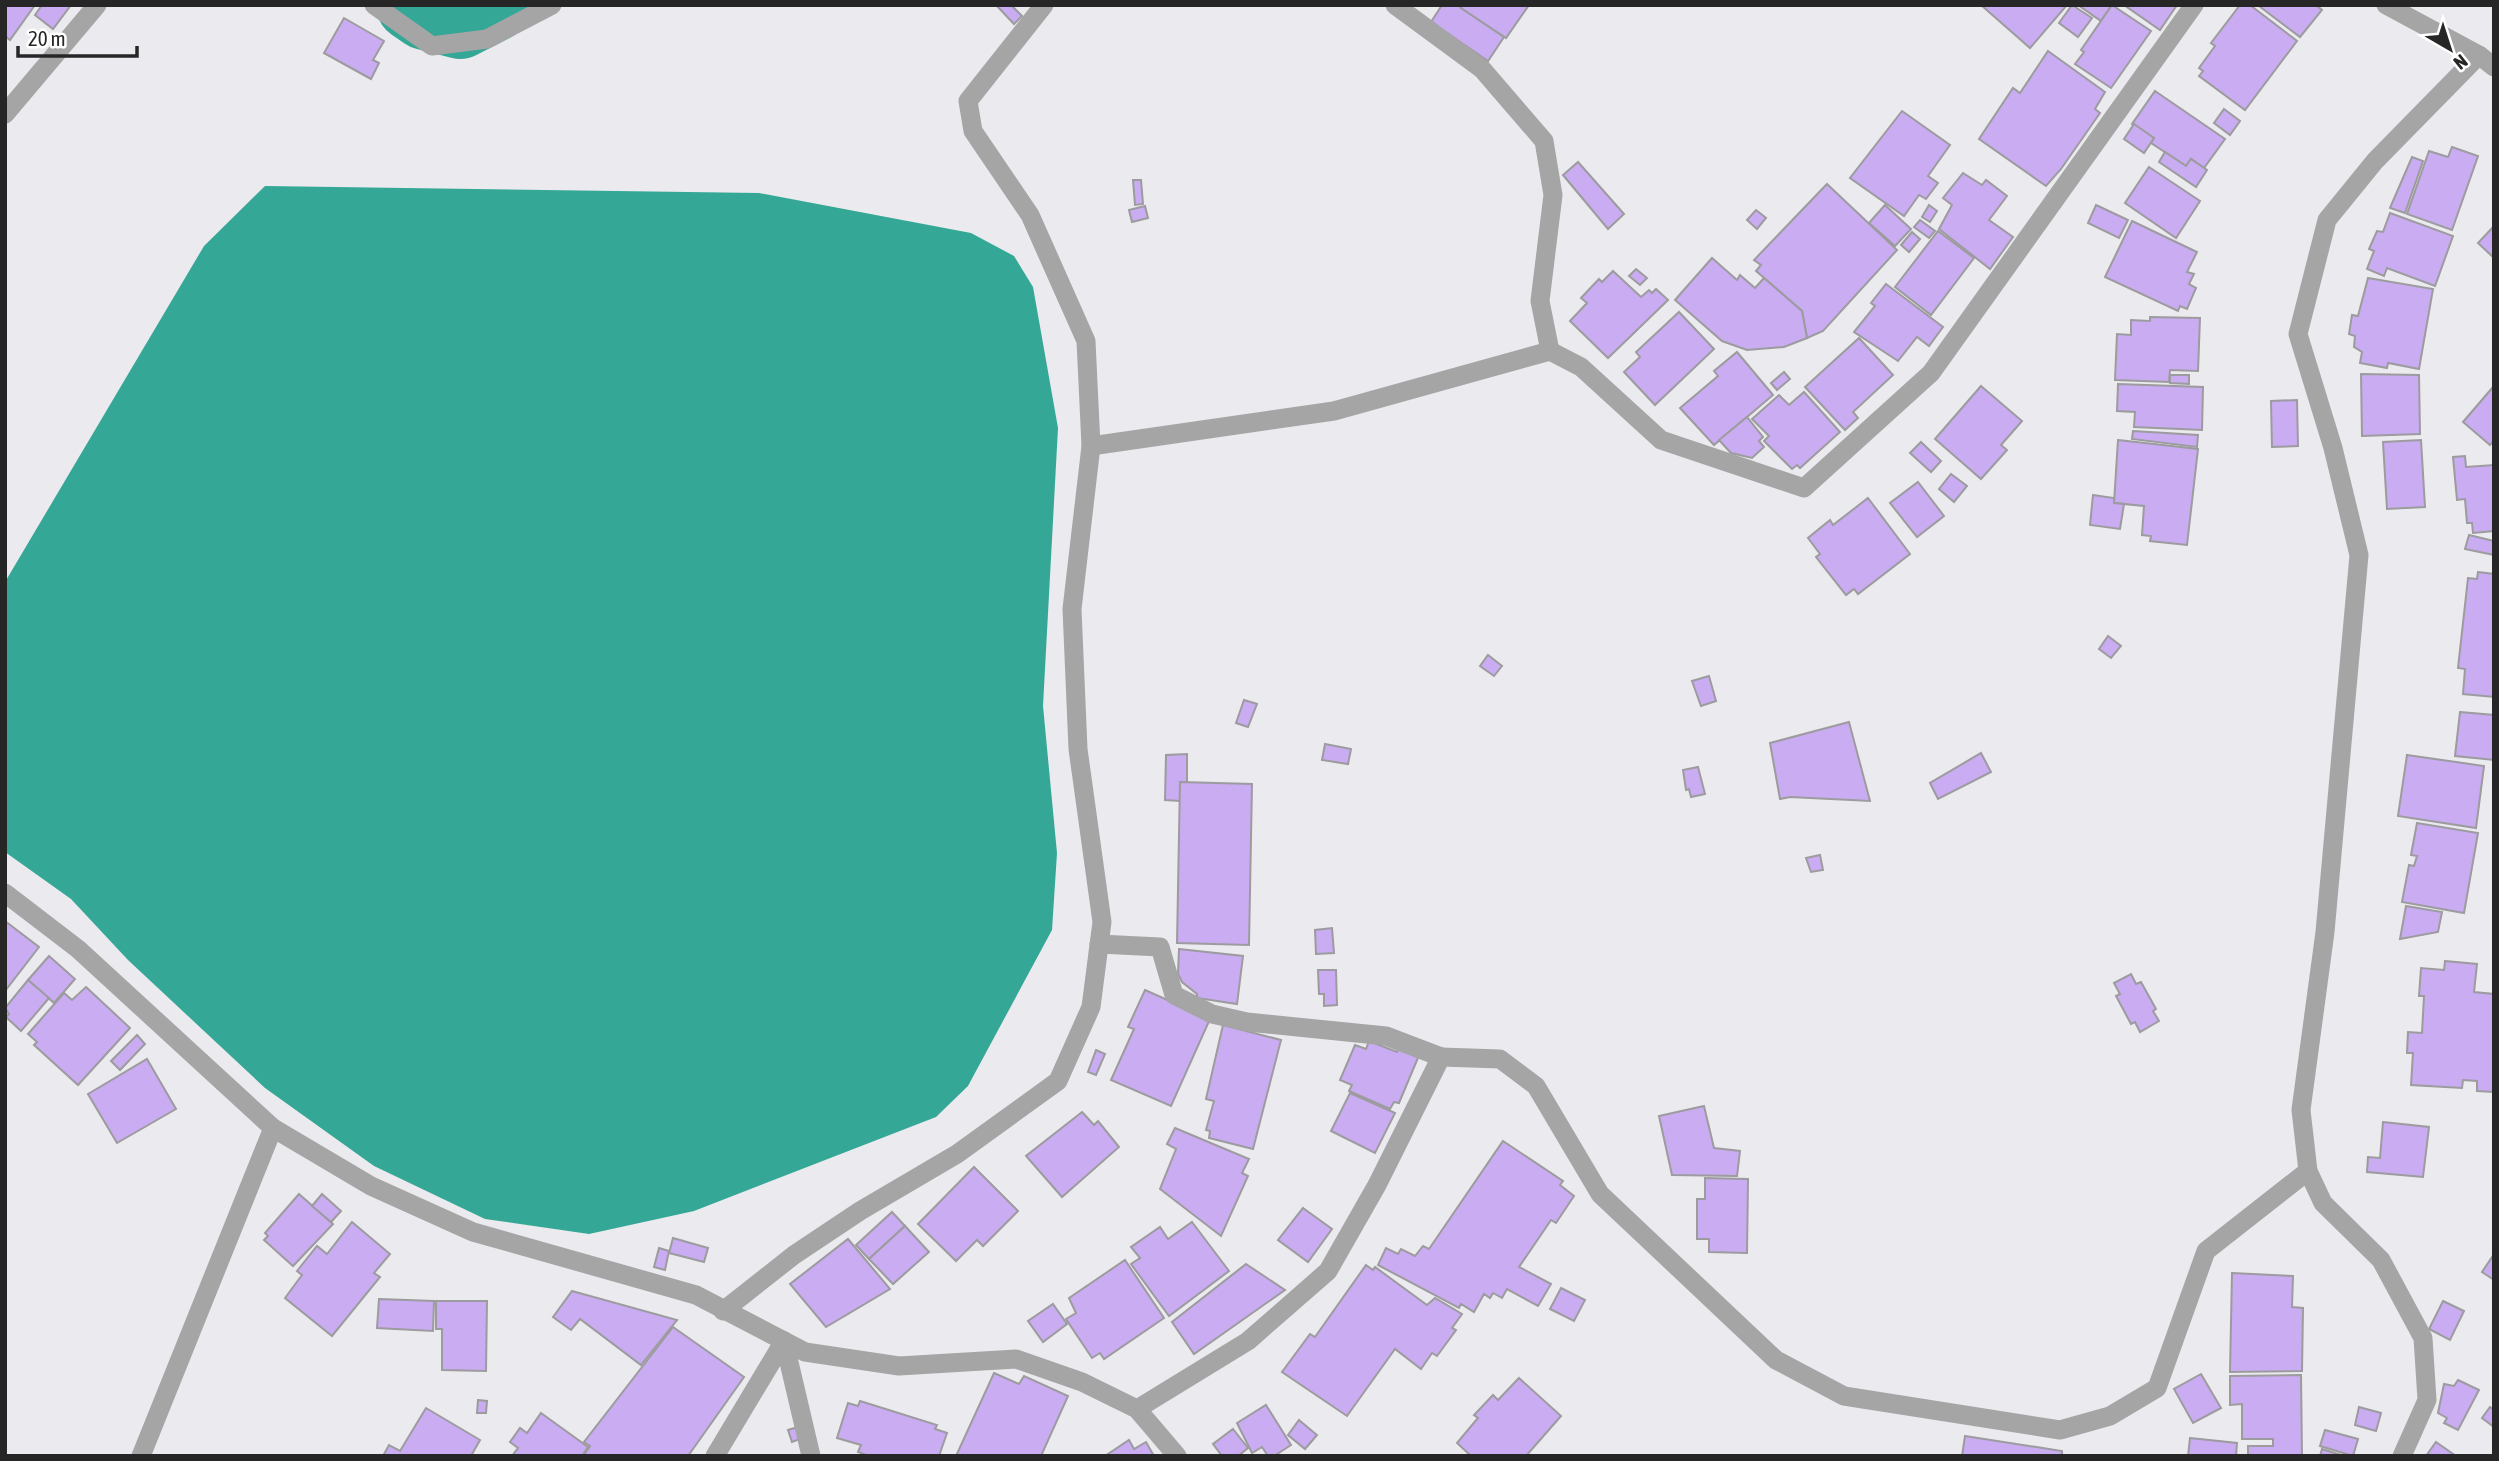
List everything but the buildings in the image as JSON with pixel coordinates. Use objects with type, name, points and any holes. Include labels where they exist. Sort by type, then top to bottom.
[{"type":"street","points":[[5,114],[97,5]]},
{"type":"street","points":[[374,5],[432,46],[487,39],[552,5]]},
{"type":"street","points":[[723,1311],[860,1210],[957,1154],[1058,1081],[1091,1007],[1102,922],[1079,749],[1072,609],[1091,446],[1086,341],[1030,215],[973,131],[968,101],[1044,5]]},
{"type":"street","points":[[1395,5],[1482,69],[1544,141],[1553,195],[1540,301],[1550,351]]},
{"type":"street","points":[[1091,446],[1334,411],[1550,351],[1581,367],[1661,440],[1804,488],[1931,373],[2194,5]]},
{"type":"street","points":[[2386,5],[2487,61],[2375,162],[2327,220],[2298,334],[2333,448],[2359,555],[2325,932],[2301,1110],[2308,1171],[2323,1203],[2381,1260],[2423,1338],[2427,1400],[2402,1456]]},
{"type":"street","points":[[5,893],[78,949],[273,1128],[371,1186],[473,1233],[696,1296],[805,1352],[899,1366],[1016,1359],[1082,1382],[1137,1409],[1177,1456]]},
{"type":"street","points":[[1099,944],[1160,947],[1174,995],[1212,1013],[1247,1022],[1386,1036],[1441,1057],[1500,1059],[1536,1086],[1600,1194],[1776,1360],[1844,1396],[2060,1430],[2110,1416],[2157,1388],[2206,1251],[2308,1171]]},
{"type":"street","points":[[1137,1409],[1248,1340],[1328,1271],[1377,1185],[1441,1057]]},
{"type":"street","points":[[141,1456],[273,1128]]},
{"type":"street","points":[[715,1456],[785,1341]]},
{"type":"street","points":[[785,1341],[811,1456]]},
{"type":"shaded area","points":[[265,186],[759,193],[971,233],[1014,256],[1033,287],[1058,428],[1043,706],[1057,853],[1052,930],[968,1086],[936,1117],[694,1211],[589,1234],[485,1219],[374,1166],[265,1088],[128,960],[71,899],[5,852],[5,582],[204,246]]},
{"type":"waterway","points":[[412,5],[425,14],[460,23],[495,5]]}]
